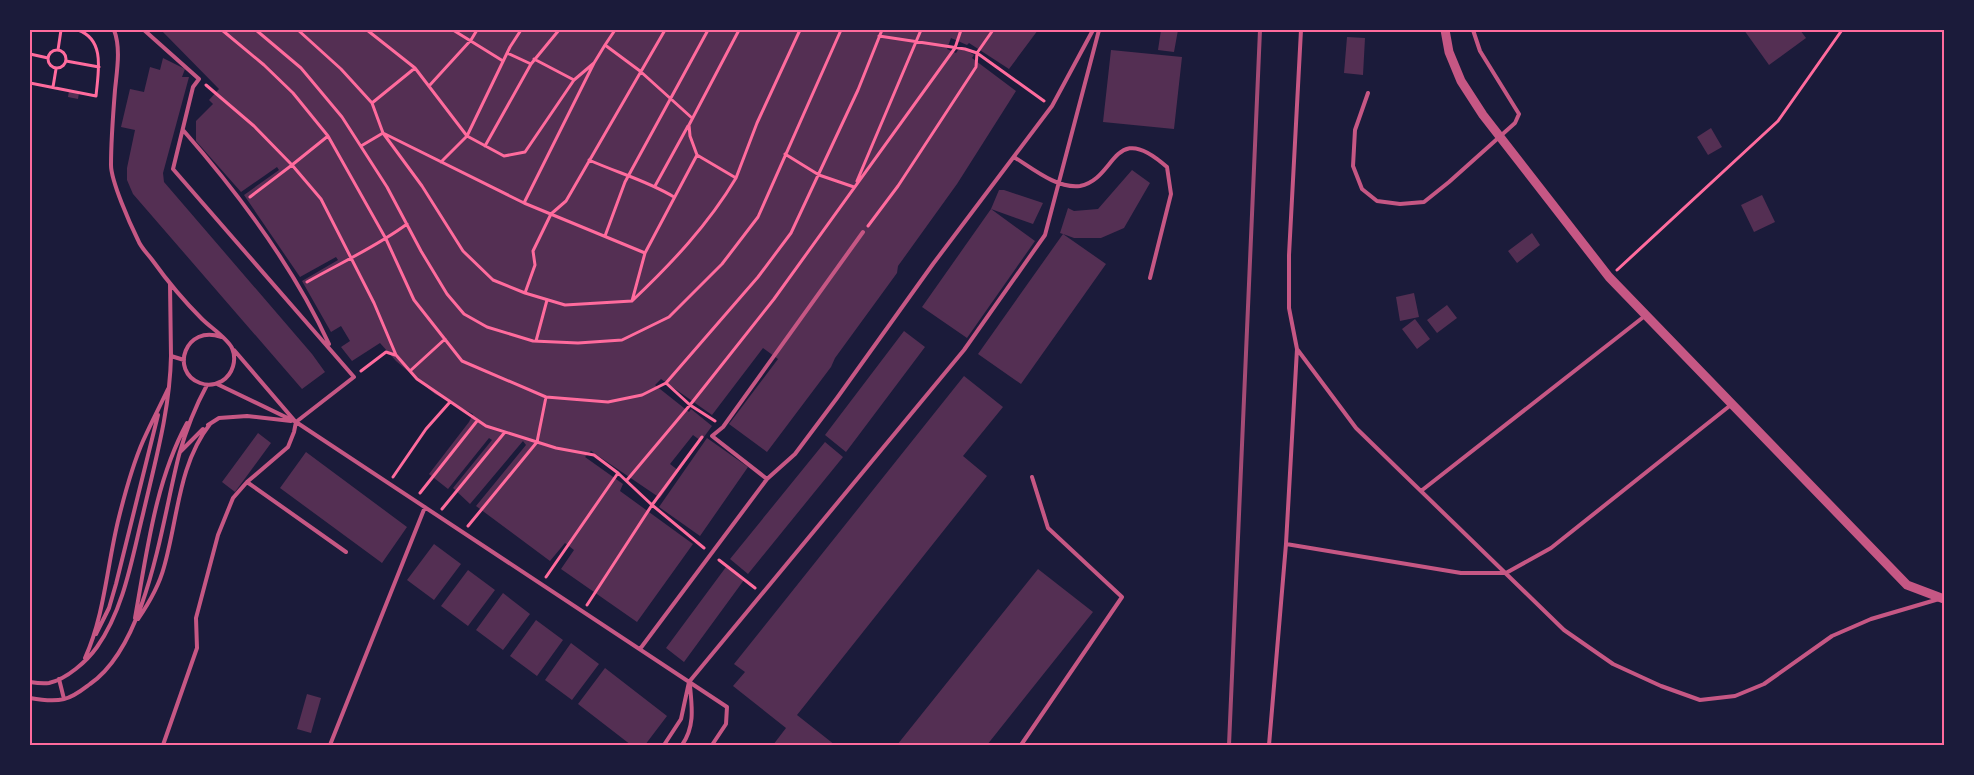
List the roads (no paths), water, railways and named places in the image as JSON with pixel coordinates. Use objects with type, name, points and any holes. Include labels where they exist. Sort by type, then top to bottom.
[{"type":"street","points":[[1445,30],[1449,52],[1461,81],[1483,115],[1609,277],[1907,585],[1942,599]]},
{"type":"lane","points":[[114,30],[118,39],[118,58],[111,168],[123,204],[139,242],[170,284],[232,348],[296,422]]},
{"type":"lane","points":[[144,30],[200,79],[193,87],[173,170],[354,376],[296,422],[288,447],[247,482],[233,498],[218,535],[196,618],[197,648],[163,745]]},
{"type":"lane","points":[[640,649],[767,479],[795,454],[822,419],[933,264],[1052,106],[1093,30]]},
{"type":"lane","points":[[664,745],[681,719],[689,682],[964,350],[1045,235],[1100,30]]},
{"type":"lane","points":[[1269,745],[1286,544],[1297,350],[1289,308],[1289,255],[1301,30]]},
{"type":"lane","points":[[1368,93],[1355,130],[1353,166],[1362,189],[1376,201],[1400,204],[1424,202],[1515,123],[1519,114],[1480,51],[1473,30]]},
{"type":"lane","points":[[183,130],[260,226],[317,318],[332,349]]},
{"type":"lane","points":[[1014,157],[1059,183],[1081,186],[1094,180],[1118,152],[1134,148],[1155,156],[1167,167],[1171,194],[1150,278]]},
{"type":"lane","points":[[767,479],[712,436],[723,426],[863,232]]},
{"type":"lane","points":[[30,682],[48,683],[59,679],[83,663],[97,647],[112,622],[122,593],[161,437],[171,382],[170,284]]},
{"type":"lane","points":[[1421,491],[1646,315]]},
{"type":"lane","points":[[221,337],[206,334],[192,340],[188,346],[184,360],[185,368],[194,380],[208,385],[216,384],[224,379],[234,365],[232,348]]},
{"type":"lane","points":[[1297,350],[1356,428],[1564,630],[1613,664],[1661,686],[1700,700],[1735,696],[1764,684],[1832,636],[1871,619],[1942,599]]},
{"type":"lane","points":[[172,356],[184,360]]},
{"type":"lane","points":[[93,639],[100,614],[108,562],[119,516],[142,442],[171,382]]},
{"type":"lane","points":[[216,384],[296,422],[727,707],[726,724],[712,745]]},
{"type":"lane","points":[[133,627],[142,572],[163,484],[178,439],[208,385]]},
{"type":"lane","points":[[1286,544],[1461,572],[1506,574],[1550,548],[1732,404]]},
{"type":"lane","points":[[83,663],[109,608],[160,406]]},
{"type":"lane","points":[[133,627],[147,593],[180,453],[193,412]]},
{"type":"lane","points":[[180,453],[210,424],[219,418],[247,416],[296,422]]},
{"type":"lane","points":[[30,698],[48,701],[64,699],[81,691],[99,679],[121,649],[149,603],[164,568],[185,476],[198,439],[210,424]]},
{"type":"lane","points":[[1021,745],[1122,597],[1048,528],[1032,477]]},
{"type":"lane","points":[[247,482],[346,552]]},
{"type":"lane","points":[[330,745],[425,507]]},
{"type":"lane","points":[[59,679],[64,699]]},
{"type":"lane","points":[[682,745],[689,736],[692,720],[689,682]]},
{"type":"railway","points":[[1229,745],[1260,30]]}]
